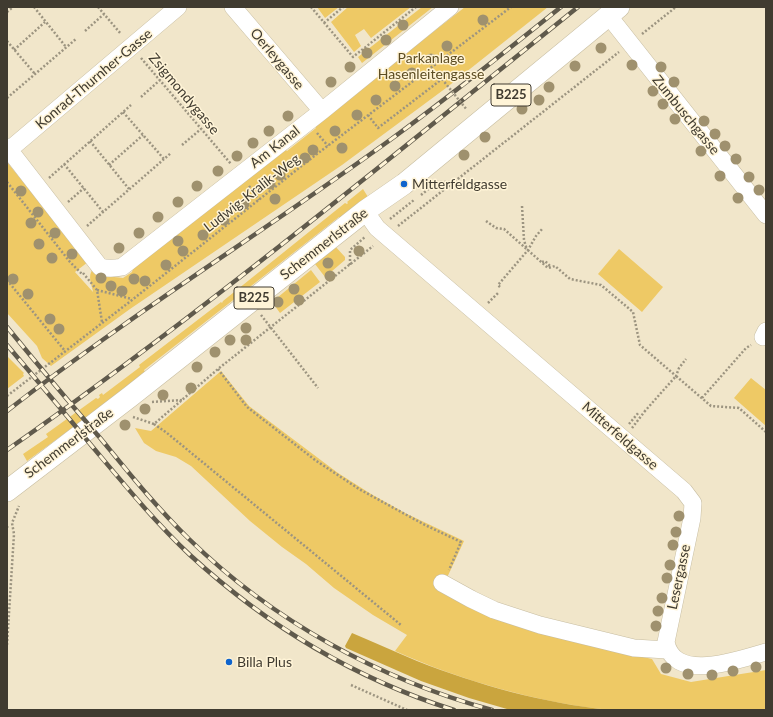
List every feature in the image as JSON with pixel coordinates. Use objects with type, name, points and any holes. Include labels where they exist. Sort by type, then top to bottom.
[{"type":"main road","name":"Schemmerlstraße","points":[[7,491],[131,396],[251,301],[378,223],[404,184],[613,11]]},
{"type":"street","name":"Konrad-Thurnher-Gasse","points":[[8,149],[132,47],[178,7]]},
{"type":"street","name":"Oerleygasse","points":[[233,7],[322,111]]},
{"type":"street","name":"Am Kanal","points":[[95,260],[100,267],[115,269],[122,267],[322,111],[450,7]]},
{"type":"street","name":"Zumbuschgasse","points":[[613,11],[629,44],[766,215]]},
{"type":"street","points":[[8,149],[95,260]]},
{"type":"street","name":"Mitterfeldgasse","points":[[378,223],[684,491],[693,503]]},
{"type":"street","name":"Lesergasse","points":[[667,650],[667,634],[692,518],[693,503]]},
{"type":"street","points":[[442,584],[494,610],[540,625],[634,648],[667,650],[672,658],[686,664],[700,666],[721,664],[766,652]]},
{"type":"path","points":[[7,12],[13,7]]},
{"type":"path","points":[[34,7],[66,47]]},
{"type":"path","name":"Zsigmondygasse","points":[[98,7],[240,175]]},
{"type":"path","points":[[311,7],[353,57],[416,7]]},
{"type":"path","points":[[324,23],[343,7]]},
{"type":"path","name":"Ludwig-Kralik-Weg","points":[[7,396],[368,115],[511,7]]},
{"type":"path","points":[[350,265],[350,250],[378,223],[453,182],[676,7]]},
{"type":"path","points":[[85,31],[104,14]]},
{"type":"path","points":[[14,50],[45,22]]},
{"type":"path","points":[[7,98],[76,39]]},
{"type":"path","points":[[7,41],[35,74]]},
{"type":"path","points":[[368,115],[378,128],[442,79],[466,110]]},
{"type":"path","points":[[141,96],[160,80]]},
{"type":"path","points":[[38,187],[131,105]]},
{"type":"path","points":[[123,112],[164,159]]},
{"type":"path","points":[[182,145],[201,129]]},
{"type":"path","points":[[109,165],[143,135]]},
{"type":"path","points":[[90,142],[129,189]]},
{"type":"path","points":[[76,235],[171,153]]},
{"type":"path","points":[[64,164],[103,212]]},
{"type":"path","points":[[7,182],[66,257],[97,290],[132,300]]},
{"type":"path","points":[[378,223],[388,221],[437,182],[453,182]]},
{"type":"path","points":[[67,203],[84,188]]},
{"type":"path","points":[[522,206],[524,240],[528,250]]},
{"type":"path","points":[[486,221],[496,228],[504,229],[548,268],[555,266],[570,279],[601,285],[632,312],[640,345],[711,406],[739,408],[766,432]]},
{"type":"path","points":[[500,287],[498,285],[528,250],[536,236],[543,228]]},
{"type":"path","points":[[154,424],[218,369],[374,245]]},
{"type":"path","points":[[82,274],[95,260]]},
{"type":"path","points":[[7,280],[65,351]]},
{"type":"path","points":[[97,290],[102,322]]},
{"type":"path","points":[[251,301],[270,328],[318,388]]},
{"type":"path","points":[[702,398],[746,348],[764,334]]},
{"type":"path","points":[[634,425],[644,411],[676,376],[679,368],[686,359]]},
{"type":"path","points":[[218,369],[247,407],[315,460],[359,490],[425,525],[461,542],[442,584]]},
{"type":"path","points":[[148,402],[182,400]]},
{"type":"path","points":[[127,414],[154,424],[167,433],[401,625]]},
{"type":"path","points":[[7,645],[14,534],[12,523]]},
{"type":"path","points":[[351,685],[407,710]]},
{"type":"green space","points":[[317,7],[339,7],[325,18]]},
{"type":"green space","points":[[348,7],[411,7],[371,38],[364,29],[355,35],[361,46],[354,52],[331,22]]},
{"type":"green space","points":[[422,7],[433,7],[362,63],[358,57]]},
{"type":"green space","name":"Parkanlage Hasenleitengasse","points":[[465,7],[548,7],[446,88],[342,165],[130,309],[51,366],[42,358],[37,346],[7,313],[7,162],[88,262],[75,272],[93,292],[90,275],[93,269],[104,278],[106,276],[123,278],[132,272],[133,268],[284,148],[287,151],[316,128],[314,125]]},
{"type":"green space","points":[[363,189],[368,197],[341,219],[339,217],[144,370],[146,374],[27,461],[23,454],[48,437],[46,434],[96,398],[98,399],[100,397],[99,395],[102,393],[103,395],[140,367],[139,365],[221,302],[222,303],[345,203],[347,204],[347,202]]},
{"type":"green space","points":[[334,245],[345,257],[345,260],[325,277],[315,264]]},
{"type":"green space","points":[[619,249],[663,287],[642,312],[598,274]]},
{"type":"green space","points":[[311,270],[320,282],[280,313],[272,302]]},
{"type":"green space","points":[[7,356],[24,373],[24,376],[7,389]]},
{"type":"green space","points":[[221,371],[249,406],[338,473],[405,513],[464,541],[445,582],[480,597],[639,656],[652,659],[661,674],[691,682],[766,670],[766,710],[609,710],[554,702],[473,681],[420,662],[395,651],[407,635],[373,615],[334,588],[306,564],[250,521],[191,466],[176,457],[156,451],[144,443],[135,428],[151,431]]},
{"type":"green space","points":[[751,378],[766,390],[766,426],[734,398]]},
{"type":"shaded area","points":[[352,633],[417,661],[463,678],[535,698],[609,710],[513,710],[469,698],[421,681],[346,648],[345,646]]},
{"type":"railway","points":[[7,411],[149,307],[390,140],[498,58],[561,7]]},
{"type":"railway","points":[[7,450],[80,398],[225,289],[578,7]]},
{"type":"railway","points":[[7,327],[166,515],[189,539],[222,569],[256,596],[292,621],[330,644],[369,664],[409,682],[492,710]]},
{"type":"railway","points":[[7,345],[151,515],[190,555],[219,580],[281,627],[347,666],[382,683],[454,710]]},
{"type":"place","name":"Mitterfeldgasse","points":[[404,184]]},
{"type":"place","name":"Billa Plus","points":[[229,662]]}]
